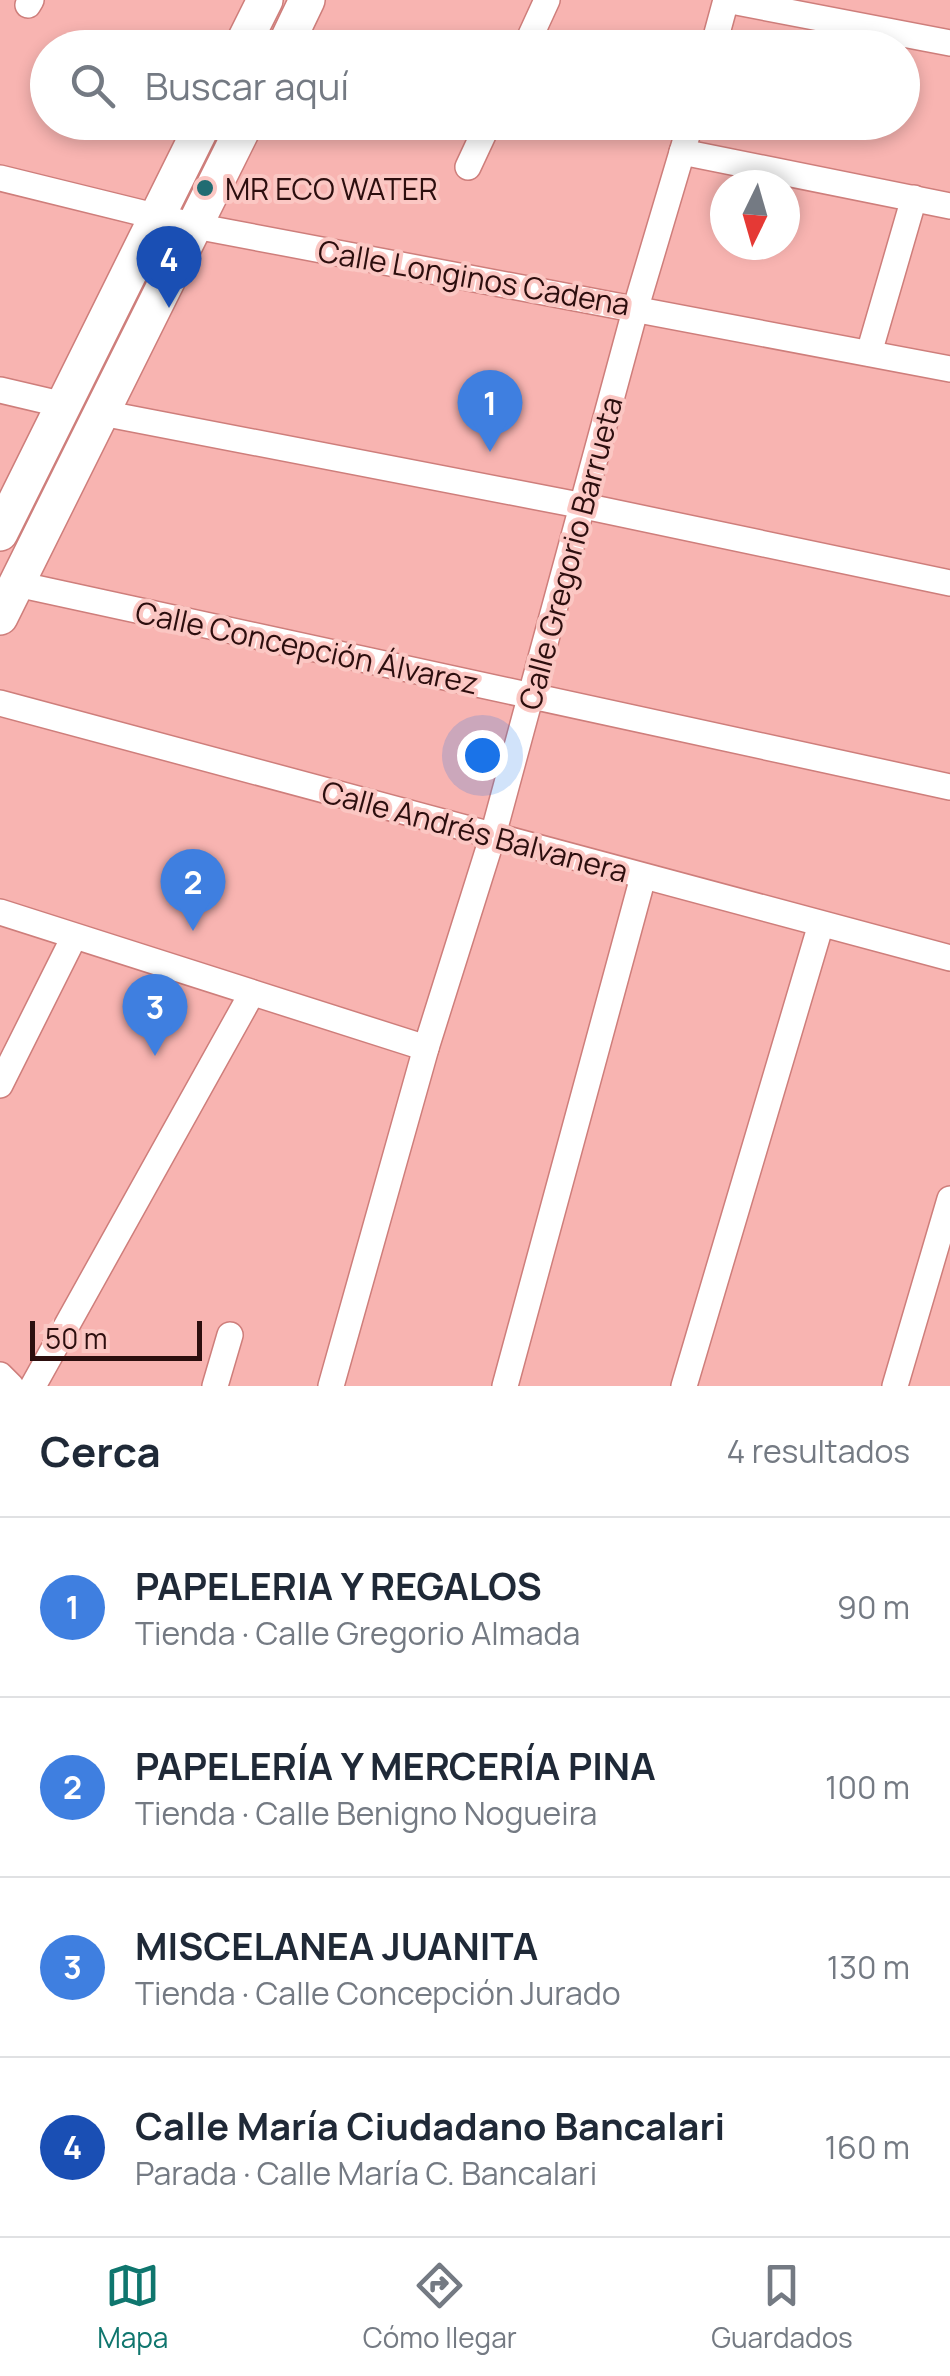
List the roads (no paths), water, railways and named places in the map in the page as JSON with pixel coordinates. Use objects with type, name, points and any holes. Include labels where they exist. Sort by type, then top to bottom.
[{"type":"street","points":[[251,30],[265,0]]},
{"type":"street","points":[[293,30],[308,0]]},
{"type":"street","points":[[533,30],[547,0]]},
{"type":"street","points":[[717,30],[726,0],[882,30]]},
{"type":"street","points":[[920,37],[950,43]]},
{"type":"street","points":[[0,533],[195,140]]},
{"type":"street","points":[[0,617],[237,140]]},
{"type":"street","points":[[468,168],[481,140]]},
{"type":"street","name":"Calle Gregorio Barrueta","points":[[331,1386],[426,1048],[493,836],[636,307],[686,140]]},
{"type":"street","points":[[682,152],[950,206]]},
{"type":"street","name":"Calle Longinos Cadena","points":[[0,178],[195,226],[950,369]]},
{"type":"street","points":[[869,353],[914,198]]},
{"type":"street","points":[[0,390],[64,405]]},
{"type":"street","points":[[102,412],[584,506],[950,583]]},
{"type":"street","name":"Calle Concepción Álvarez","points":[[17,584],[950,787]]},
{"type":"street","name":"Calle Andrés Balvanera","points":[[0,703],[950,958]]},
{"type":"street","points":[[505,1386],[643,877]]},
{"type":"street","points":[[0,912],[426,1048]]},
{"type":"street","points":[[684,1386],[821,924]]},
{"type":"street","points":[[0,1086],[74,937]]},
{"type":"street","points":[[34,1386],[252,993]]},
{"type":"street","points":[[895,1386],[950,1199]]},
{"type":"street","points":[[216,1386],[230,1335]]},
{"type":"street","points":[[0,1375],[11,1386]]},
{"type":"place","name":"MR ECO WATER","points":[[205,188]]},
{"type":"place","name":"Calle María Ciudadano Bancalari","points":[[169,308]]},
{"type":"place","name":"PAPELERIA Y REGALOS","points":[[490,452]]},
{"type":"place","name":"PAPELERÍA Y MERCERÍA PINA","points":[[193,931]]},
{"type":"place","name":"MISCELANEA JUANITA","points":[[155,1056]]}]
